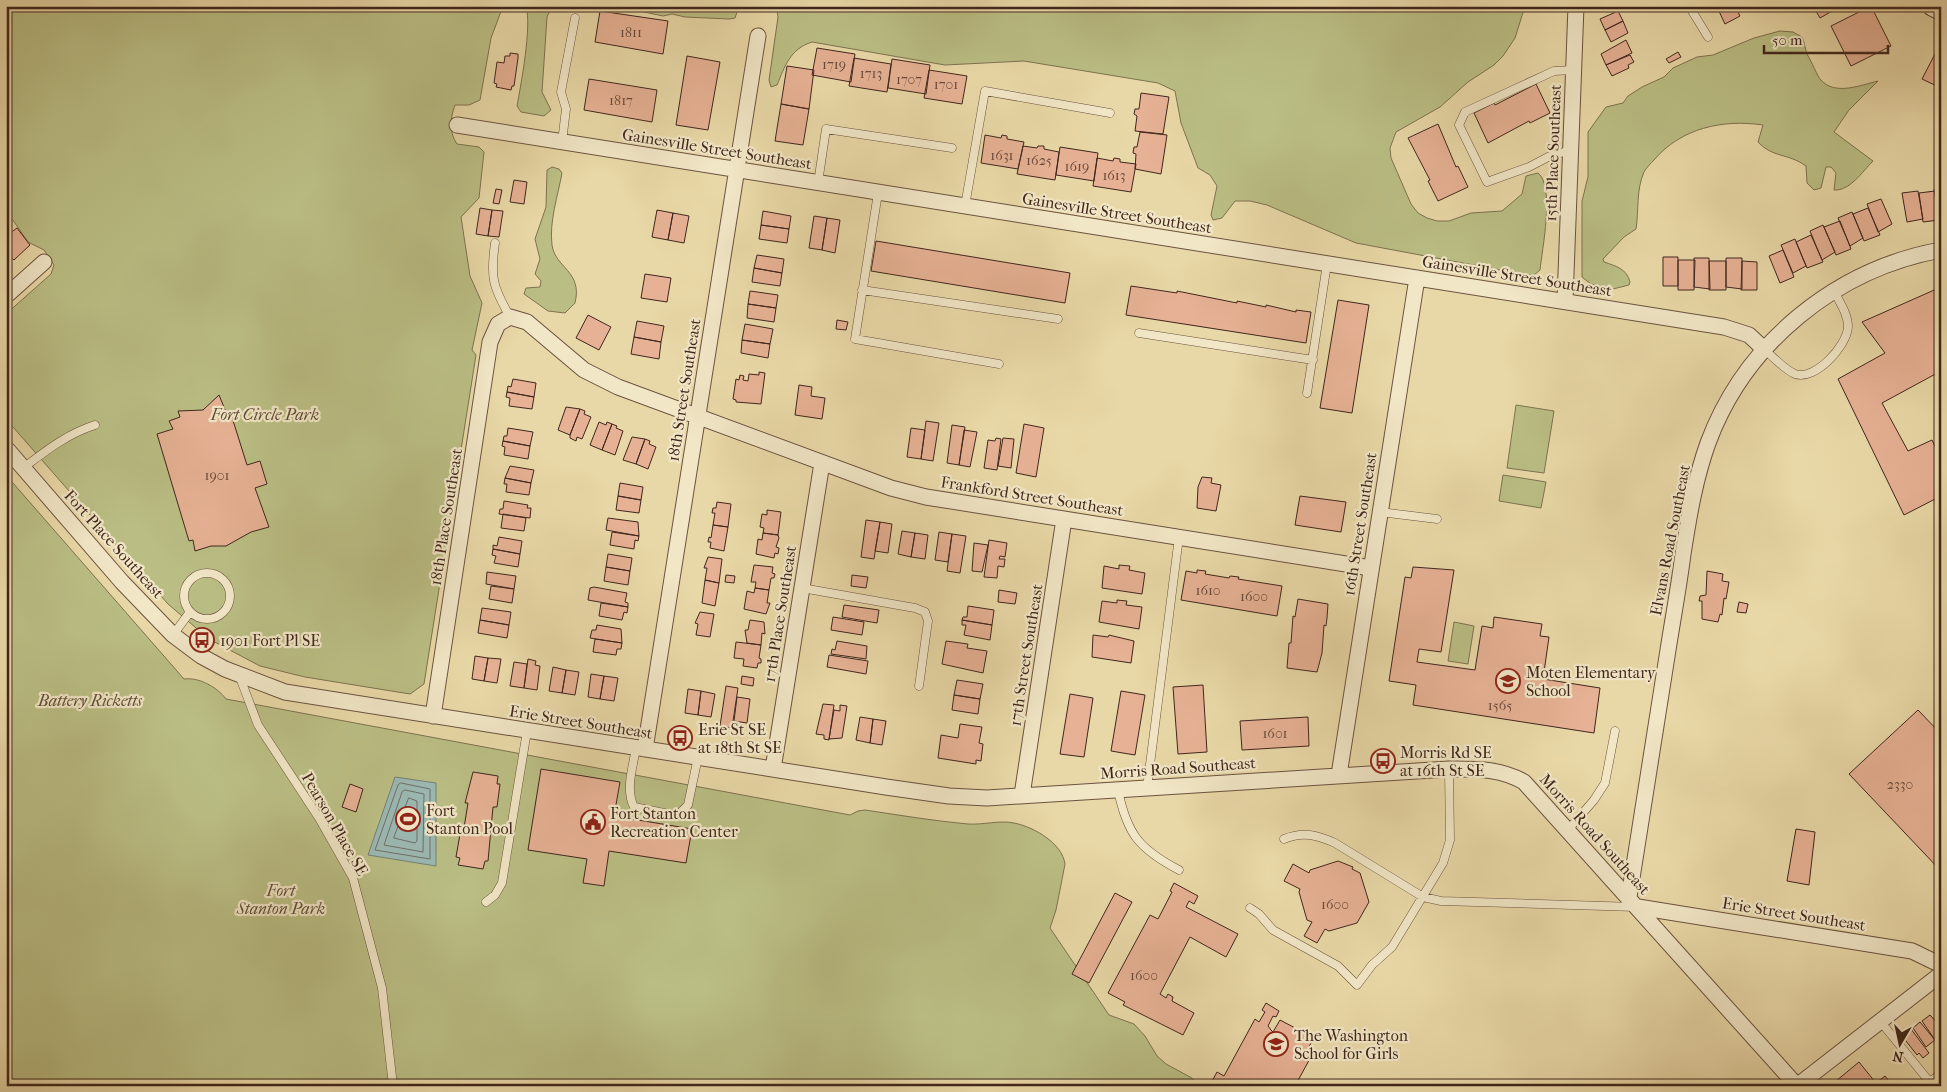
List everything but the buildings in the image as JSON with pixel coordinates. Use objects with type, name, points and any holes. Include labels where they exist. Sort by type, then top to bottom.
[{"type":"street","name":"15th Place Southeast","points":[[1565,301],[1576,6]]},
{"type":"street","points":[[1933,6],[1941,10]]},
{"type":"street","name":"18th Street Southeast","points":[[640,749],[698,417],[758,36]]},
{"type":"street","name":"Gainesville Street Southeast","points":[[457,124],[1732,329],[1749,335],[1765,350]]},
{"type":"street","name":"Elvans Road Southeast","points":[[1633,902],[1694,490],[1718,419],[1737,386],[1765,350],[1796,318],[1834,291],[1880,268],[1941,250]]},
{"type":"street","points":[[6,296],[44,262]]},
{"type":"street","name":"16th Street Southeast","points":[[1339,775],[1417,278]]},
{"type":"street","points":[[504,320],[527,322],[561,352],[593,374],[634,394],[698,417]]},
{"type":"street","name":"18th Place Southeast","points":[[432,716],[490,342],[504,320]]},
{"type":"street","name":"Frankford Street Southeast","points":[[698,417],[891,488],[926,497],[1371,568]]},
{"type":"street","name":"Fort Place Southeast","points":[[6,448],[122,582],[173,635],[202,656]]},
{"type":"street","name":"17th Place Southeast","points":[[774,769],[822,463]]},
{"type":"street","name":"17th Street Southeast","points":[[1022,796],[1064,519]]},
{"type":"street","name":"Erie Street Southeast","points":[[202,656],[239,675],[285,692],[949,796],[987,798],[1022,796]]},
{"type":"street","name":"Morris Road Southeast","points":[[1022,796],[1448,769],[1490,769],[1516,777],[1524,782],[1568,830],[1797,1086]]},
{"type":"street","name":"Erie Street Southeast","points":[[1633,902],[1912,951],[1941,965]]},
{"type":"street","points":[[1797,1086],[1941,974]]},
{"type":"lane","points":[[1689,6],[1708,36]]},
{"type":"lane","points":[[562,142],[566,109],[561,92],[574,18]]},
{"type":"lane","points":[[1571,150],[1550,156],[1529,167],[1487,182],[1459,125],[1465,112],[1554,71],[1574,70]]},
{"type":"lane","points":[[965,206],[985,92],[1110,113]]},
{"type":"lane","points":[[818,183],[826,129],[952,148]]},
{"type":"lane","points":[[878,193],[855,339],[999,364]]},
{"type":"lane","points":[[495,243],[492,266],[495,290],[504,320]]},
{"type":"lane","points":[[1307,393],[1327,264]]},
{"type":"lane","points":[[862,290],[1058,320]]},
{"type":"lane","points":[[1765,350],[1794,374],[1806,375],[1826,364],[1841,347],[1848,329],[1846,316],[1834,291]]},
{"type":"lane","points":[[1139,333],[1312,360]]},
{"type":"lane","points":[[23,468],[58,441],[76,431],[95,425]]},
{"type":"lane","points":[[1380,512],[1438,519]]},
{"type":"lane","points":[[1147,788],[1179,537]]},
{"type":"lane","points":[[210,573],[226,582],[231,598],[227,609],[221,615],[203,619],[190,612],[184,599],[185,588],[190,580],[198,574],[210,573]]},
{"type":"lane","points":[[802,588],[915,608],[925,612],[928,621],[919,686]]},
{"type":"lane","points":[[173,635],[190,612]]},
{"type":"lane","name":"Pearson Place SE","points":[[239,675],[258,725],[319,818],[353,878],[382,988],[393,1086]]},
{"type":"lane","points":[[486,902],[495,895],[502,883],[527,731]]},
{"type":"lane","points":[[1568,830],[1594,800],[1605,783],[1615,731]]},
{"type":"lane","points":[[640,749],[629,790],[631,801],[634,807],[669,814],[680,813],[688,805],[698,758]]},
{"type":"lane","points":[[1250,908],[1259,914],[1273,930],[1338,966],[1357,985],[1372,965],[1392,947],[1423,897],[1447,852],[1451,822],[1448,769]]},
{"type":"lane","points":[[1118,790],[1122,813],[1142,846],[1152,856],[1179,870]]},
{"type":"lane","points":[[1284,839],[1304,833],[1320,836],[1423,897],[1441,901],[1633,902]]},
{"type":"lane","points":[[1880,1021],[1931,1084],[1941,1073]]},
{"type":"green space","name":"Fort Circle Park","points":[[6,6],[503,6],[491,38],[480,100],[469,105],[455,105],[451,120],[454,140],[457,144],[479,147],[484,152],[479,198],[461,217],[470,276],[482,303],[472,350],[476,355],[424,684],[410,694],[305,677],[260,666],[209,639],[168,604],[6,419],[6,314],[51,274],[54,265],[44,250],[28,242],[6,210]]},
{"type":"green space","points":[[526,6],[552,6],[547,17],[542,92],[551,110],[544,116],[521,112],[517,106],[527,41],[528,15]]},
{"type":"green space","points":[[616,6],[739,6],[735,18],[729,19],[685,17],[672,14],[663,16]]},
{"type":"green space","points":[[761,6],[1525,6],[1515,38],[1503,56],[1494,65],[1468,82],[1440,107],[1396,132],[1390,148],[1391,158],[1411,204],[1418,213],[1437,221],[1449,221],[1471,213],[1502,211],[1522,194],[1526,176],[1538,173],[1543,180],[1547,204],[1540,270],[1534,275],[1527,275],[1356,243],[1267,205],[1250,201],[1235,201],[1222,218],[1213,220],[1211,215],[1217,186],[1210,175],[1198,168],[1181,123],[1175,91],[1158,83],[1024,61],[945,65],[812,42],[798,49],[793,54],[777,85],[771,87],[769,80],[778,17],[777,11]]},
{"type":"green space","points":[[1780,31],[1793,32],[1802,37],[1807,54],[1816,73],[1827,85],[1848,88],[1878,81],[1849,110],[1834,132],[1873,161],[1850,184],[1834,190],[1836,173],[1831,167],[1826,167],[1821,188],[1814,190],[1807,183],[1806,166],[1793,159],[1769,151],[1758,142],[1763,125],[1733,123],[1704,128],[1690,133],[1665,149],[1646,169],[1641,179],[1636,229],[1624,237],[1603,259],[1604,262],[1624,271],[1629,278],[1629,285],[1613,289],[1591,284],[1582,277],[1582,201],[1588,177],[1588,132],[1606,107],[1623,103],[1628,96],[1642,87],[1664,77],[1673,68],[1697,57],[1713,55],[1754,38]]},
{"type":"green space","points":[[552,167],[559,169],[562,173],[553,218],[552,245],[554,253],[572,277],[576,292],[575,303],[565,313],[548,311],[524,294],[526,288],[540,287],[541,281],[535,274],[540,259],[535,239],[546,207],[547,170]]},
{"type":"green space","points":[[1516,405],[1554,411],[1544,473],[1507,468]]},
{"type":"green space","name":"Fort Stanton Park","points":[[6,475],[184,679],[202,681],[218,691],[226,699],[850,815],[865,810],[968,824],[1009,822],[1038,832],[1059,849],[1065,864],[1056,910],[1050,928],[1109,1015],[1134,1024],[1145,1036],[1157,1056],[1166,1064],[1192,1078],[1199,1086],[6,1086]]},
{"type":"green space","points":[[1503,475],[1546,482],[1541,508],[1499,501]]},
{"type":"green space","points":[[1454,622],[1474,626],[1468,664],[1448,661]]},
{"type":"water","name":"Fort Stanton Pool","points":[[395,777],[436,783],[436,866],[368,855]]},
{"type":"place","name":"1901 Fort Pl SE","points":[[202,640]]},
{"type":"place","name":"Moten Elementary School","points":[[1508,681]]},
{"type":"place","name":"Erie St SE at 18th St SE","points":[[680,738]]},
{"type":"place","name":"Morris Rd SE at 16th St SE","points":[[1383,761]]},
{"type":"place","name":"Fort Stanton Pool","points":[[408,819]]},
{"type":"place","name":"Fort Stanton Recreation Center","points":[[593,822]]},
{"type":"place","name":"The Washington School for Girls","points":[[1276,1044]]},
{"type":"park label","name":"Battery Ricketts","points":[[90,700]]}]
